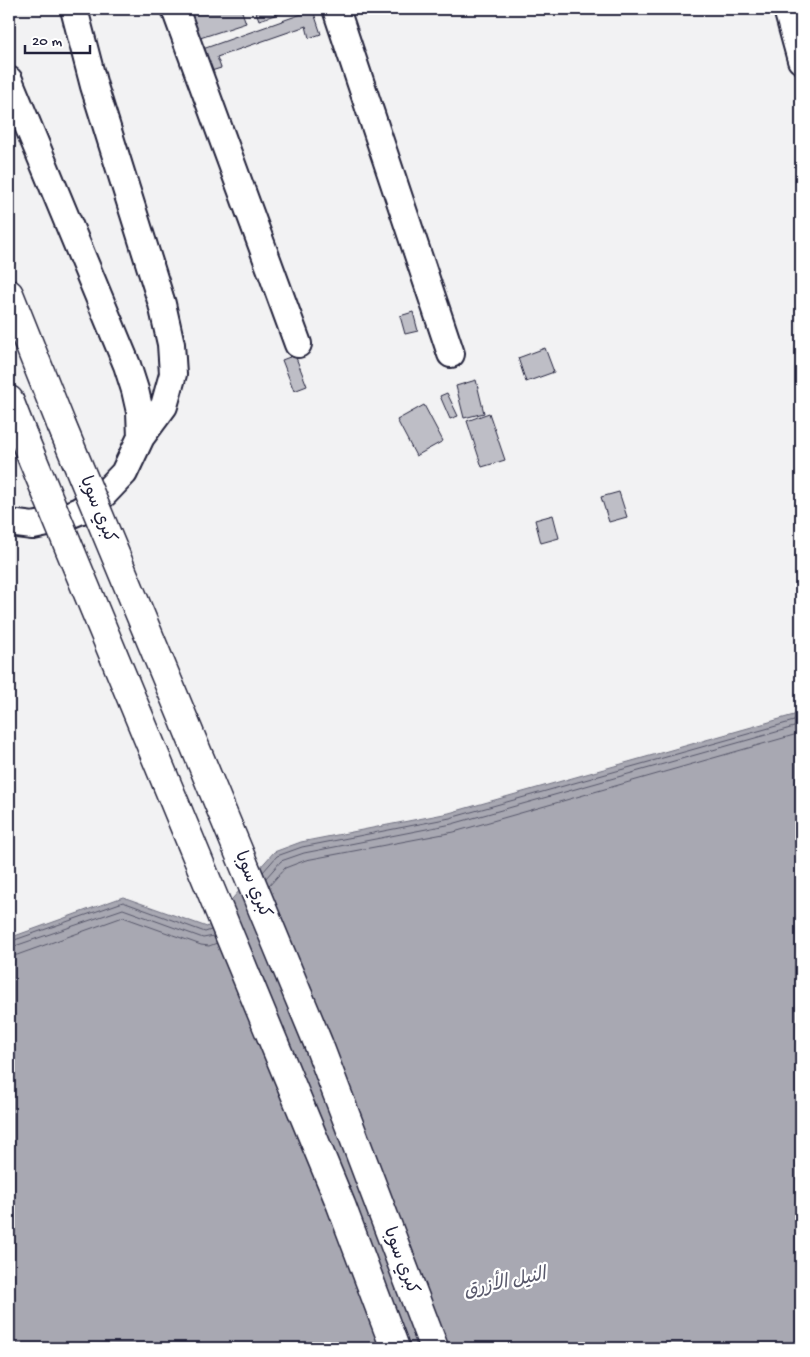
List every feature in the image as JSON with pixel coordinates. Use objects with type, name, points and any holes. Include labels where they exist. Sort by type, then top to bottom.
[{"type":"highway","name":"كبري سوبا","points":[[9,294],[318,1044],[434,1348]]},
{"type":"highway","name":"كبري سوبا","points":[[9,400],[337,1196],[395,1348]]},
{"type":"street","points":[[9,523],[33,526],[52,522],[79,510],[104,494],[124,473],[141,436],[164,406],[173,374],[171,344],[162,304],[94,86],[74,9]]},
{"type":"street","points":[[175,9],[298,344]]},
{"type":"street","points":[[336,9],[451,354]]},
{"type":"street","points":[[786,9],[801,60]]},
{"type":"street","points":[[9,80],[127,365],[140,412],[141,436]]},
{"type":"water","name":"النيل الأزرق","points":[[801,713],[801,1348],[9,1348],[9,938],[123,897],[207,927],[274,852],[301,842],[449,813]]},
{"type":"building","points":[[184,9],[195,9],[196,12],[204,9],[241,9],[246,23],[194,40]]},
{"type":"building","points":[[255,9],[294,9],[259,20]]},
{"type":"building","points":[[313,10],[321,34],[309,38],[306,26],[217,57],[221,68],[208,72],[200,50]]},
{"type":"building","points":[[413,312],[418,331],[405,334],[400,316]]},
{"type":"building","points":[[545,348],[554,372],[526,382],[518,358]]},
{"type":"building","points":[[295,355],[307,386],[294,391],[282,360]]},
{"type":"building","points":[[476,380],[484,413],[464,418],[456,386]]},
{"type":"building","points":[[447,393],[458,416],[450,419],[440,396]]},
{"type":"building","points":[[424,405],[443,441],[416,456],[397,420]]},
{"type":"building","points":[[489,413],[505,460],[482,467],[467,421]]},
{"type":"building","points":[[619,492],[627,517],[609,522],[601,497]]},
{"type":"building","points":[[553,515],[559,538],[541,543],[535,520]]}]
